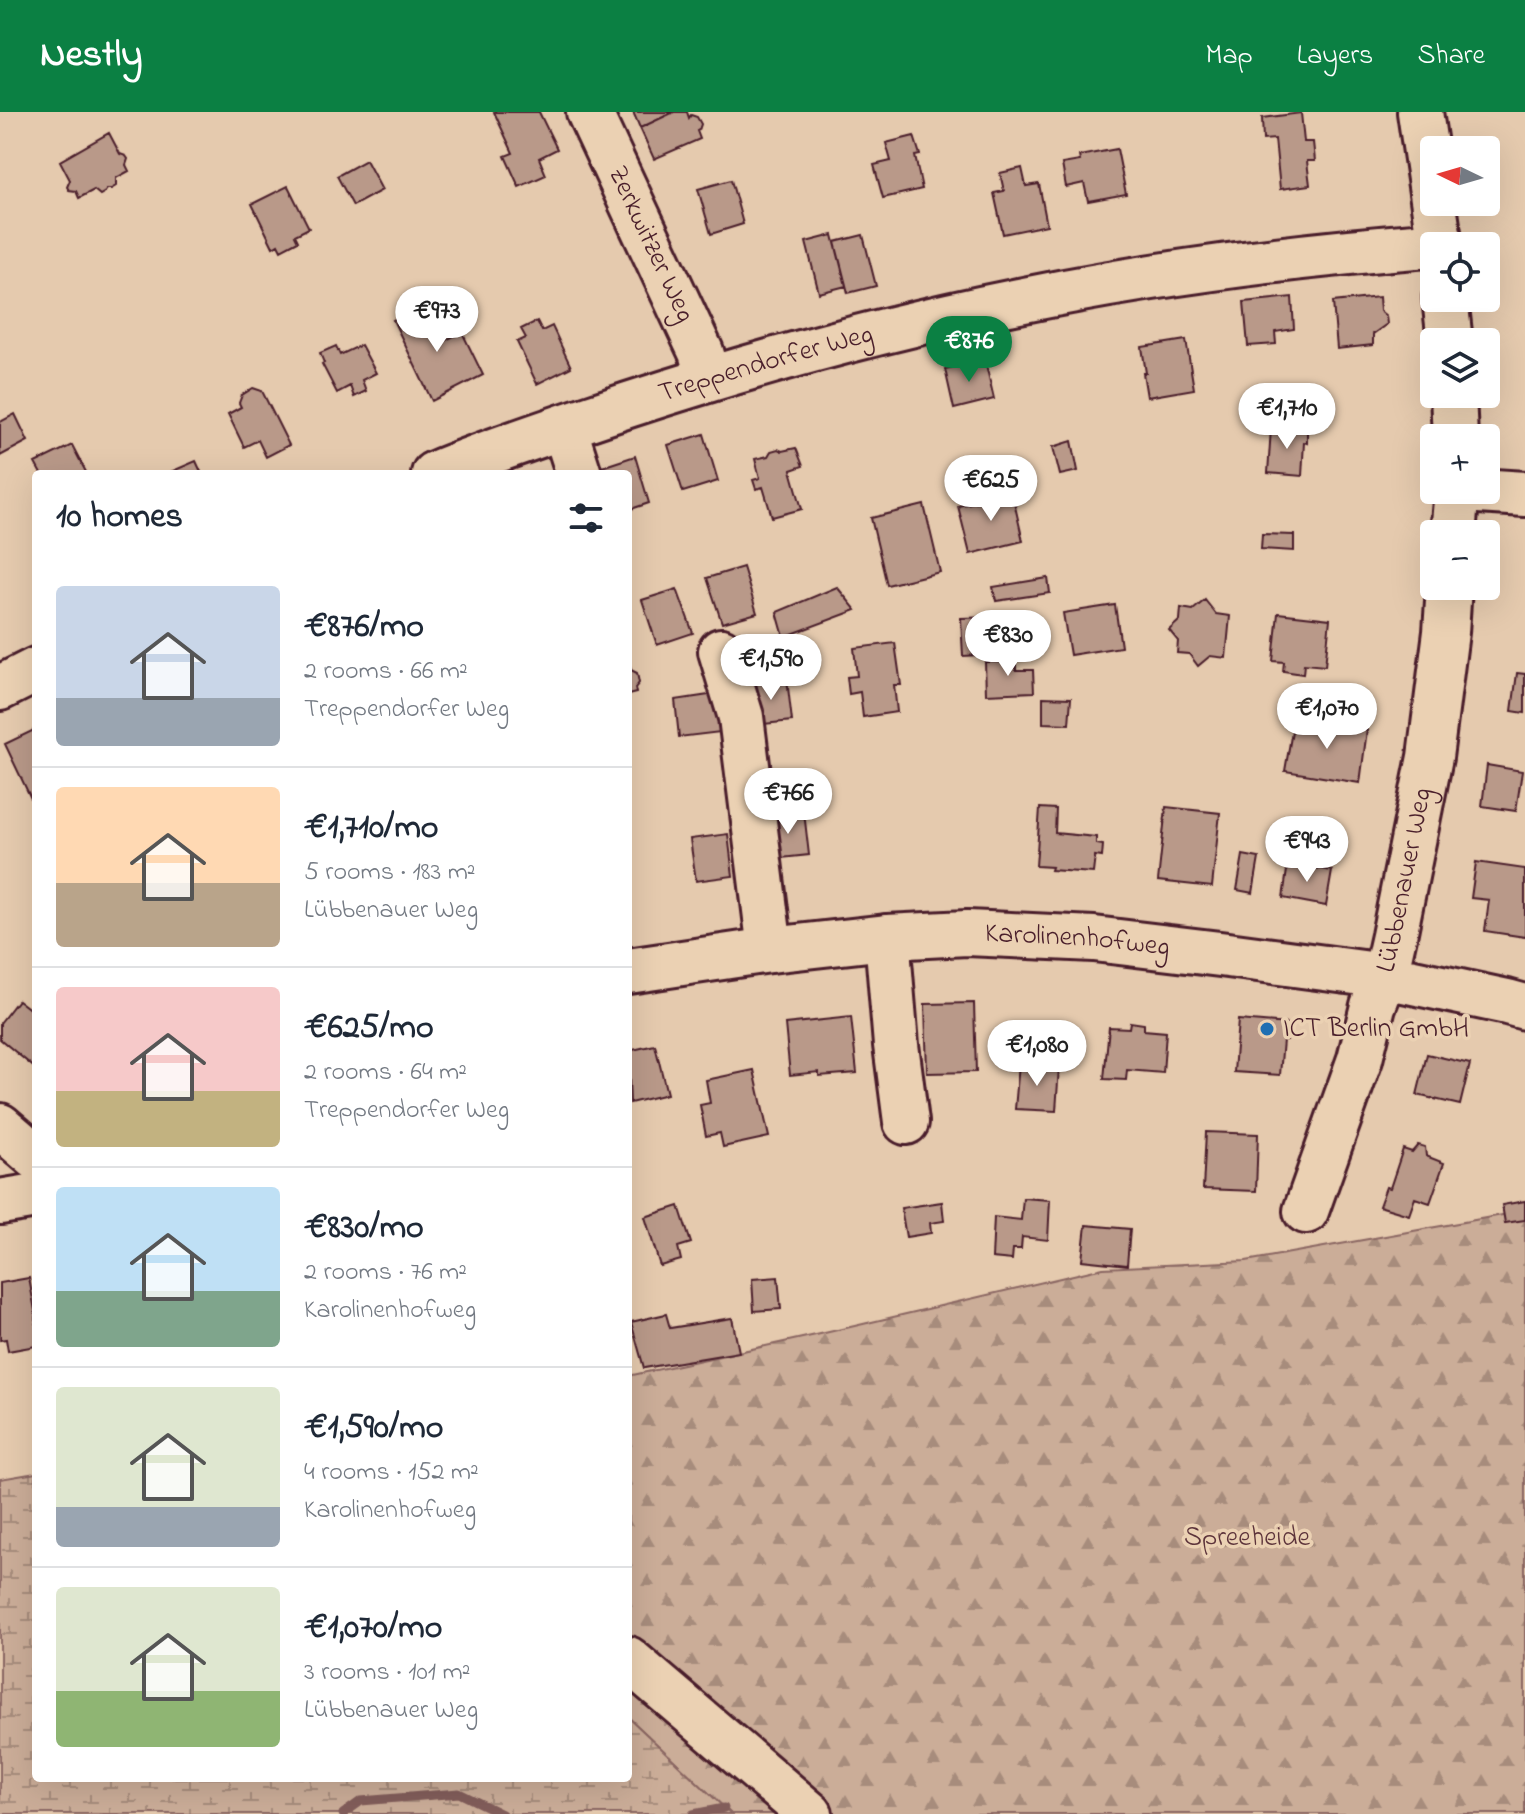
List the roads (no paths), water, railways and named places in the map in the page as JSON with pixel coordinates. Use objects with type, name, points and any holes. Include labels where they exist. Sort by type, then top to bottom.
[{"type":"street","name":"Zerkwitzer Weg","points":[[589,112],[701,352],[709,379]]},
{"type":"street","points":[[1420,112],[1438,232]]},
{"type":"street","name":"Treppendorfer Weg","points":[[444,470],[709,379],[880,332],[1012,302],[1153,276],[1309,256],[1420,247]]},
{"type":"street","points":[[564,427],[578,470]]},
{"type":"street","points":[[1500,492],[1525,494]]},
{"type":"street","name":"Lübbenauer Weg","points":[[1306,1211],[1360,1059],[1373,1006],[1385,976],[1430,757],[1448,600]]},
{"type":"street","points":[[721,651],[741,717],[770,950]]},
{"type":"street","points":[[0,688],[32,672]]},
{"type":"street","name":"Karolinenhofweg","points":[[632,970],[770,950],[887,937],[967,933],[1094,939],[1385,976],[1525,1007]]},
{"type":"street","points":[[887,937],[906,1122]]},
{"type":"street","points":[[0,1126],[32,1154]]},
{"type":"street","points":[[0,1202],[32,1197]]},
{"type":"street","points":[[632,1662],[810,1814]]},
{"type":"waterway","points":[[343,1814],[361,1801],[459,1793],[502,1814]]},
{"type":"waterway","points":[[693,1814],[724,1808]]},
{"type":"place","name":"ICT Berlin GmbH","points":[[1267,1029]]},
{"type":"park label","name":"Spreeheide","points":[[1247,1538]]}]
